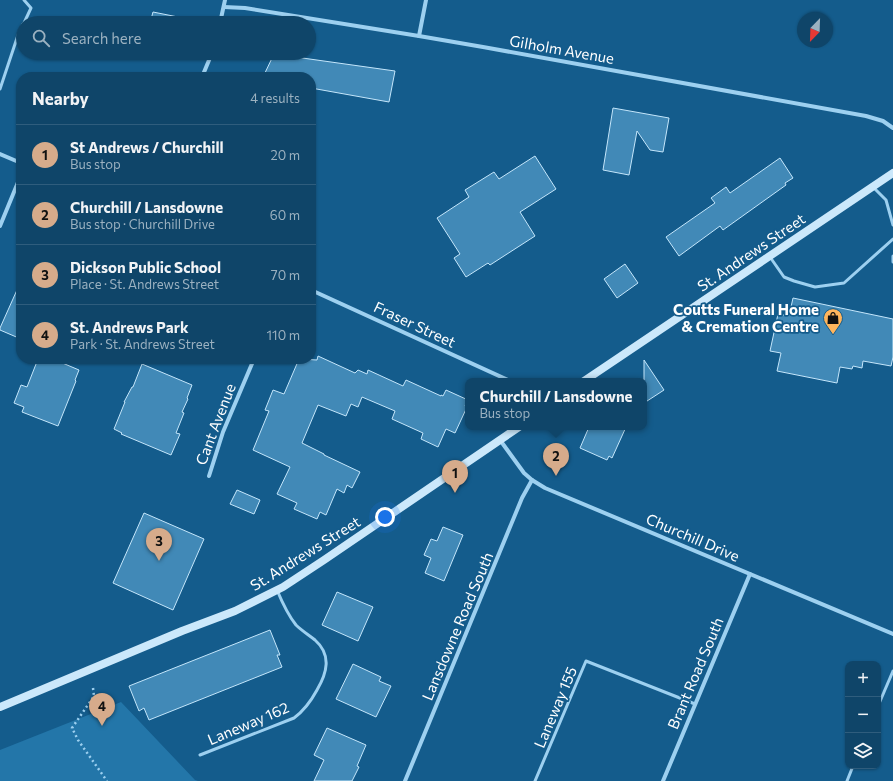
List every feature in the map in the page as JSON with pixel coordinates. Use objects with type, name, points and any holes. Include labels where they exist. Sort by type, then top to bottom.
[{"type":"main road","name":"St. Andrews Street","points":[[588,378],[893,173]]},
{"type":"main road","name":"St. Andrews Street","points":[[0,707],[182,631],[235,611],[277,590],[324,560],[515,430]]},
{"type":"street","points":[[222,16],[225,0]]},
{"type":"street","points":[[419,36],[426,0]]},
{"type":"street","name":"Gilholm Avenue","points":[[224,7],[245,8],[295,16]]},
{"type":"street","name":"Gilholm Avenue","points":[[316,19],[419,36],[866,116],[883,121],[893,128]]},
{"type":"street","points":[[204,72],[209,60]]},
{"type":"street","points":[[0,154],[16,161]]},
{"type":"street","points":[[0,226],[16,187]]},
{"type":"street","name":"Fraser Street","points":[[316,292],[503,378]]},
{"type":"street","name":"Cant Avenue","points":[[209,476],[223,432],[252,364]]},
{"type":"street","name":"Churchill Drive","points":[[500,440],[524,473],[545,488],[893,634]]},
{"type":"street","name":"Lansdowne Road South","points":[[405,781],[522,498],[532,480]]},
{"type":"street","name":"Brant Road South","points":[[663,781],[750,574]]},
{"type":"lane","points":[[24,0],[31,8],[27,16]]},
{"type":"lane","points":[[0,89],[16,41]]},
{"type":"lane","points":[[873,187],[886,200],[893,225]]},
{"type":"lane","points":[[770,256],[784,277],[815,286],[844,283],[893,239]]},
{"type":"lane","points":[[893,256],[893,262]]},
{"type":"lane","name":"Laneway 162","points":[[200,755],[294,718],[309,704],[324,679],[327,667],[323,650],[316,641],[297,626],[290,617],[277,590]]},
{"type":"lane","name":"Laneway 155","points":[[535,781],[586,661],[695,704]]},
{"type":"lane","points":[[881,699],[893,670]]},
{"type":"lane","points":[[847,781],[852,769]]},
{"type":"path","points":[[93,688],[94,696],[72,728],[78,740],[107,781]]},
{"type":"shaded area","points":[[121,702],[195,780],[198,781],[0,781],[0,750]]},
{"type":"building","points":[[153,12],[173,16],[152,16]]},
{"type":"building","points":[[271,60],[316,60],[395,71],[389,102],[316,89],[316,72],[265,72]]},
{"type":"building","points":[[613,108],[669,118],[663,152],[650,150],[637,131],[629,175],[603,170]]},
{"type":"building","points":[[535,156],[556,189],[520,212],[535,236],[490,265],[488,263],[466,277],[454,258],[460,254],[437,218],[469,197],[465,190],[494,172],[499,179]]},
{"type":"building","points":[[780,158],[793,178],[785,183],[786,185],[723,230],[720,226],[679,256],[666,237],[715,203],[711,198],[726,187],[730,193]]},
{"type":"building","points":[[625,264],[638,283],[617,298],[604,279]]},
{"type":"building","points":[[16,292],[16,337],[0,330]]},
{"type":"building","name":"Coutts Funeral Home & Cremation Centre","points":[[793,298],[893,319],[893,357],[891,366],[863,361],[862,368],[853,366],[852,369],[840,367],[837,383],[777,371],[781,353],[770,351],[778,314],[789,316]]},
{"type":"building","points":[[318,356],[355,373],[358,370],[367,374],[368,370],[403,386],[406,380],[441,396],[443,396],[446,390],[465,399],[465,411],[455,433],[446,429],[438,447],[421,439],[423,433],[392,419],[395,411],[362,397],[358,407],[351,404],[346,416],[318,405],[302,443],[360,472],[352,488],[347,485],[344,493],[337,489],[326,515],[320,512],[317,519],[294,509],[297,503],[277,494],[290,467],[253,450],[269,411],[265,410],[273,390],[284,394],[297,364],[316,364]]},
{"type":"building","points":[[644,360],[664,390],[647,401],[647,378],[644,378]]},
{"type":"building","points":[[36,364],[65,364],[79,370],[58,426],[22,412],[24,407],[14,403],[21,385],[27,387]]},
{"type":"building","points":[[142,364],[192,385],[182,412],[184,413],[176,433],[180,434],[171,455],[121,434],[122,433],[114,429],[124,402],[133,387]]},
{"type":"building","points":[[588,430],[625,430],[612,458],[609,456],[607,460],[580,448]]},
{"type":"building","points":[[237,490],[260,500],[254,514],[230,504]]},
{"type":"building","points":[[144,513],[204,539],[173,610],[113,583]]},
{"type":"building","points":[[443,527],[463,535],[444,581],[425,573],[431,558],[424,555],[431,539],[437,541]]},
{"type":"building","points":[[337,592],[373,607],[358,641],[322,625]]},
{"type":"building","points":[[270,630],[280,655],[277,655],[282,667],[149,720],[144,708],[139,711],[129,686]]},
{"type":"building","points":[[353,664],[381,677],[379,681],[391,686],[376,717],[336,699]]},
{"type":"building","points":[[327,728],[366,745],[357,766],[359,767],[352,781],[314,781],[324,760],[314,755]]},
{"type":"place","name":"Coutts Funeral Home & Cremation Centre","points":[[833,335]]},
{"type":"place","name":"Churchill / Lansdowne","points":[[556,476]]},
{"type":"place","name":"St Andrews / Churchill","points":[[455,493]]},
{"type":"place","name":"Dickson Public School","points":[[159,561]]},
{"type":"place","name":"St. Andrews Park","points":[[102,726]]}]
